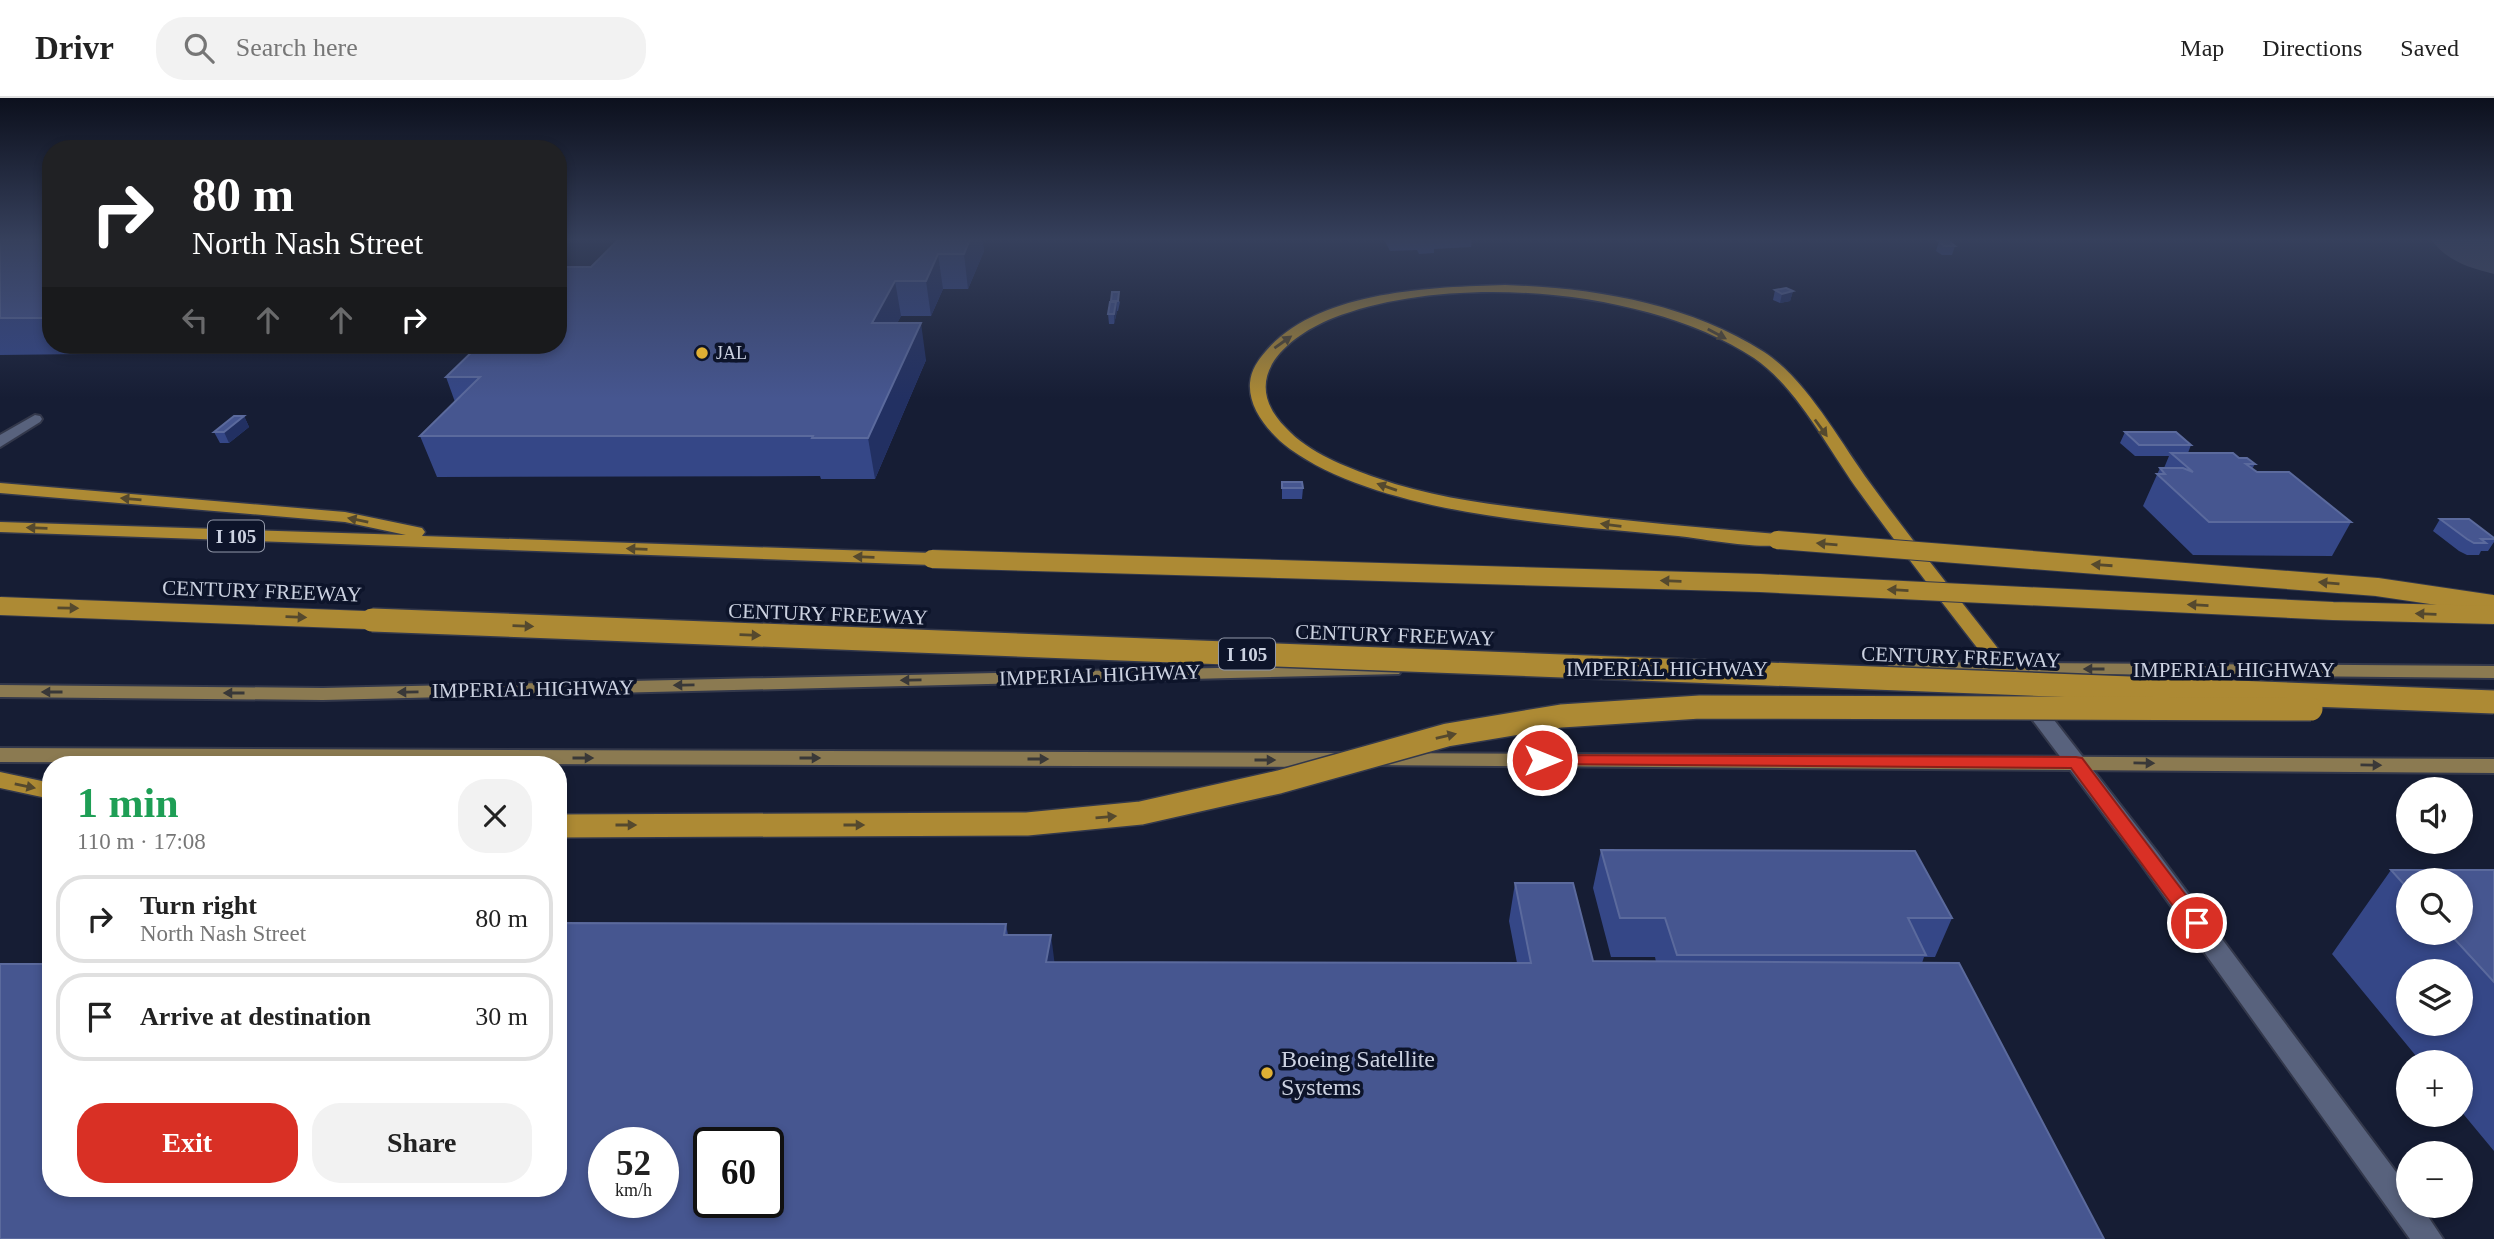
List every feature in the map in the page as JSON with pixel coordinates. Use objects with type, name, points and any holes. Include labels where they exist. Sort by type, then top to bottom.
[{"type":"highway","points":[[1447,292],[1402,297],[1352,308],[1307,325],[1273,347],[1258,372],[1258,396],[1273,425],[1304,450],[1351,474],[1412,495],[1490,509],[1633,527],[2377,587],[2494,604]]},
{"type":"highway","points":[[1545,292],[1595,297],[1654,309],[1707,328],[1763,358],[1795,393],[2003,668]]},
{"type":"highway","points":[[0,488],[345,517],[472,544]]},
{"type":"highway","name":"I 105","points":[[0,527],[1746,583],[2333,611],[2494,615]]},
{"type":"highway","name":"CENTURY FREEWAY","points":[[0,606],[2494,702]]},
{"type":"highway","points":[[567,826],[1027,824],[1141,813],[1279,782],[1447,735],[1562,716],[1700,707],[2494,709]]},
{"type":"highway","points":[[0,780],[42,789]]},
{"type":"main road","name":"IMPERIAL HIGHWAY","points":[[0,691],[323,694],[1294,670],[2003,668],[2494,672]]},
{"type":"main road","points":[[0,755],[297,756]]},
{"type":"main road","points":[[567,757],[2494,766]]},
{"type":"street","points":[[0,442],[35,419]]},
{"type":"street","points":[[2003,668],[2076,762],[2428,1239]]},
{"type":"building","points":[[0,292],[42,292],[42,318],[0,318]]},
{"type":"building","points":[[567,292],[889,292],[872,323],[921,323],[868,438],[420,436],[480,377],[446,377],[470,354],[567,354]]},
{"type":"building","points":[[1112,292],[1119,292],[1118,301],[1111,301]]},
{"type":"building","points":[[1110,302],[1116,302],[1114,314],[1108,314]]},
{"type":"building","points":[[234,416],[244,416],[224,432],[214,432]]},
{"type":"building","points":[[2125,432],[2176,432],[2191,445],[2139,445]]},
{"type":"building","points":[[2171,453],[2233,453],[2255,464],[2246,464],[2257,472],[2289,472],[2351,522],[2209,522],[2157,474],[2165,474],[2160,468],[2183,468],[2193,472]]},
{"type":"building","points":[[1282,482],[1302,482],[1303,488],[1282,488]]},
{"type":"building","points":[[2440,519],[2469,519],[2494,539],[2481,539],[2486,543],[2474,543]]},
{"type":"building","points":[[1601,850],[1915,851],[1952,918],[1908,918],[1926,955],[1677,955],[1665,918],[1620,918]]},
{"type":"building","points":[[2473,870],[2494,870],[2494,982],[2460,945],[2473,945]]},
{"type":"building","name":"Boeing Satellite Systems","points":[[1515,883],[1573,883],[1593,961],[1959,963],[2104,1239],[0,1239],[0,964],[42,964],[42,1197],[567,1197],[567,923],[1006,924],[1004,935],[1051,935],[1046,962],[1531,963]]},
{"type":"place","name":"JAL","points":[[702,353]]},
{"type":"place","name":"Boeing Satellite Systems","points":[[1267,1073]]},
{"type":"route","points":[[1542,760],[2076,762],[2197,923]]}]
